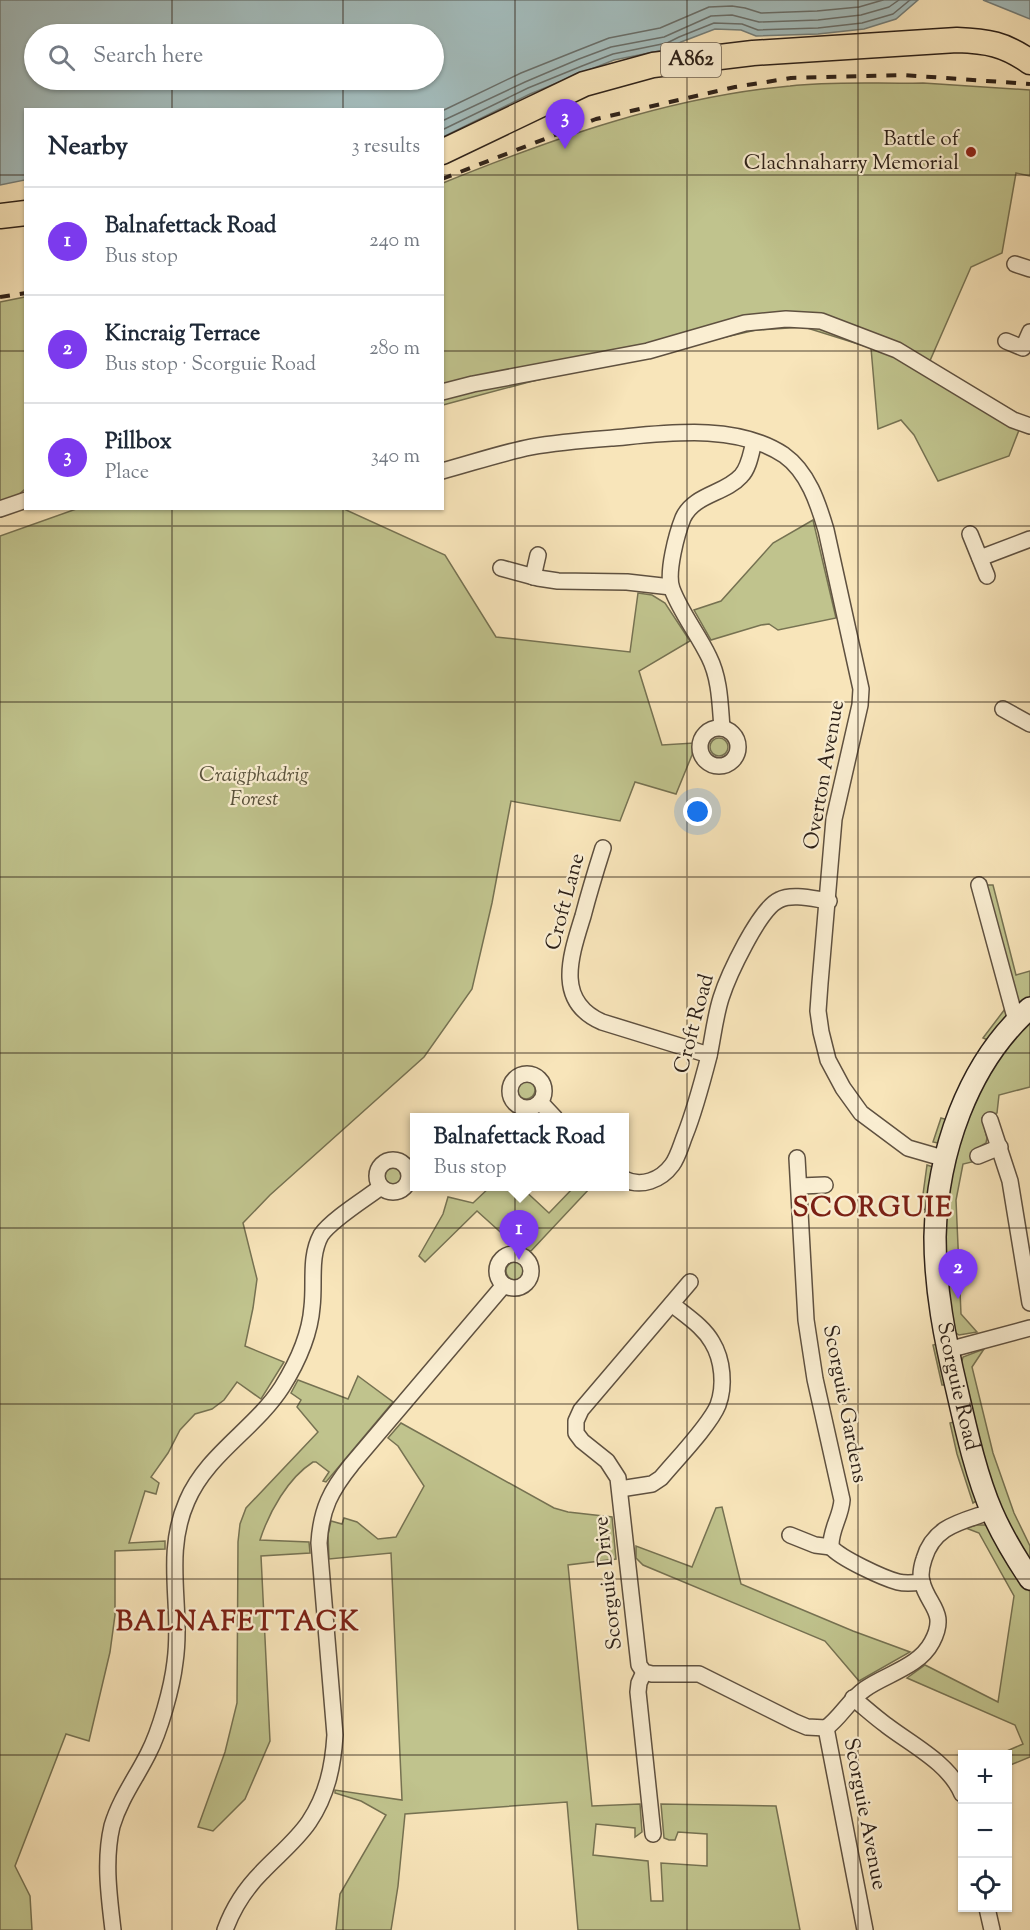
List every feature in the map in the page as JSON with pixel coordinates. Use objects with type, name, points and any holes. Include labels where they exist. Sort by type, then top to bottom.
[{"type":"main road","name":"A862","points":[[444,151],[584,84],[653,65],[753,53],[957,40],[982,41],[998,45],[1014,51],[1030,62]]},
{"type":"main road","points":[[0,216],[24,213]]},
{"type":"street","points":[[444,391],[648,351],[745,324],[786,319],[821,321],[897,350],[1013,420],[1030,426]]},
{"type":"street","points":[[1006,341],[1027,349],[1030,332]]},
{"type":"street","name":"Overton Avenue","points":[[444,470],[528,447],[681,432],[724,435],[754,442],[784,456],[808,483],[818,504],[826,530],[861,689],[860,705],[834,819],[829,901],[818,1011],[828,1060],[843,1088],[861,1113],[908,1148],[946,1159]]},
{"type":"street","points":[[722,728],[720,696],[713,665],[671,588],[670,572],[675,544],[687,510],[743,475],[754,442]]},
{"type":"street","points":[[0,509],[24,501]]},
{"type":"street","points":[[970,534],[987,576]]},
{"type":"street","points":[[980,558],[1030,539]]},
{"type":"street","points":[[533,577],[538,555]]},
{"type":"street","points":[[501,568],[558,581],[627,582],[671,588]]},
{"type":"street","points":[[1002,710],[1030,724]]},
{"type":"street","name":"Croft Lane","points":[[603,848],[574,944],[570,966],[572,992],[588,1016],[709,1056]]},
{"type":"street","name":"Scorguie Road","points":[[979,885],[1023,1014],[996,1046],[967,1095],[957,1118],[946,1159],[936,1215],[938,1291],[962,1411],[992,1512],[1016,1558],[1030,1579]]},
{"type":"street","name":"Croft Road","points":[[629,1182],[645,1183],[656,1179],[673,1164],[692,1117],[709,1056],[720,1000],[729,975],[740,952],[767,910],[780,899],[790,897],[829,901]]},
{"type":"street","points":[[540,1102],[550,1113]]},
{"type":"street","points":[[990,1120],[1010,1181],[1030,1303]]},
{"type":"street","points":[[978,1156],[999,1147]]},
{"type":"street","name":"Scorguie Gardens","points":[[797,1158],[806,1320],[815,1379],[842,1500],[840,1515],[831,1539],[831,1547]]},
{"type":"street","points":[[800,1186],[825,1185]]},
{"type":"street","points":[[113,1930],[108,1847],[119,1805],[154,1743],[171,1683],[176,1661],[175,1545],[187,1501],[212,1462],[282,1388],[310,1322],[315,1252],[322,1235],[332,1224],[381,1187]]},
{"type":"street","name":"Scorguie Drive","points":[[690,1282],[581,1410],[576,1421],[576,1433],[582,1441],[607,1461],[618,1478],[639,1665],[644,1672],[661,1675],[699,1674],[795,1722],[807,1727],[826,1728]]},
{"type":"street","points":[[231,1928],[246,1890],[308,1824],[328,1783],[333,1761],[335,1735],[319,1543],[320,1522],[328,1499],[336,1484],[352,1464],[504,1285]]},
{"type":"street","name":"Scorguie Drive","points":[[620,1489],[652,1484],[661,1478],[710,1419],[722,1391],[722,1374],[713,1343],[702,1329],[672,1304]]},
{"type":"street","points":[[948,1350],[1030,1328]]},
{"type":"street","points":[[790,1535],[815,1545],[831,1547],[842,1557],[897,1582],[922,1582],[922,1565],[928,1547],[937,1535],[950,1526],[992,1512]]},
{"type":"street","name":"Scorguie Avenue","points":[[866,1930],[826,1728],[853,1698],[866,1688],[911,1664],[923,1655],[932,1642],[938,1617],[922,1582]]},
{"type":"street","name":"Scorguie Drive","points":[[644,1672],[639,1683],[639,1692],[653,1834]]},
{"type":"street","points":[[853,1698],[945,1768],[958,1782]]},
{"type":"street","points":[[988,1912],[992,1930]]},
{"type":"green space","points":[[923,83],[1030,90],[1030,176],[1016,173],[1002,253],[971,267],[929,363],[1024,417],[1009,456],[938,481],[914,435],[901,420],[878,429],[871,348],[804,327],[756,330],[529,382],[444,405],[444,183],[570,135],[656,110],[745,91],[806,84]]},
{"type":"green space","points":[[24,297],[24,490],[16,497],[0,503],[0,302]]},
{"type":"green space","name":"Craigphadrig Forest","points":[[73,510],[346,510],[445,555],[496,637],[630,652],[638,593],[652,595],[665,603],[690,641],[639,671],[662,745],[694,743],[692,755],[676,794],[635,782],[620,821],[511,801],[492,903],[472,989],[424,1057],[270,1195],[243,1223],[257,1279],[245,1346],[284,1362],[261,1399],[237,1382],[224,1400],[212,1409],[195,1414],[180,1430],[168,1453],[151,1477],[159,1483],[156,1494],[145,1491],[129,1543],[165,1541],[165,1549],[115,1551],[115,1615],[110,1652],[89,1741],[66,1734],[15,1866],[30,1896],[32,1930],[0,1930],[0,536]]},
{"type":"green space","points":[[813,520],[836,618],[778,630],[769,624],[761,625],[711,640],[694,610],[721,601],[773,543]]},
{"type":"green space","points":[[719,738],[725,741],[728,747],[725,753],[719,756],[713,753],[710,747],[713,741]]},
{"type":"green space","points":[[985,885],[993,885],[1016,975],[1030,971],[1030,998],[1021,1005],[1015,999]]},
{"type":"green space","points":[[1005,1009],[1008,1015],[988,1040],[983,1038]]},
{"type":"green space","points":[[1030,1019],[1030,1087],[999,1095],[997,1113],[982,1118],[986,1143],[974,1150],[976,1161],[963,1164],[956,1200],[961,1314],[977,1332],[959,1335],[952,1330],[942,1245],[950,1181],[964,1125],[991,1068]]},
{"type":"green space","points":[[526,1081],[532,1084],[535,1090],[532,1096],[526,1099],[520,1096],[517,1090],[520,1084]]},
{"type":"green space","points":[[941,1118],[948,1120],[940,1142],[933,1142]]},
{"type":"green space","points":[[927,1165],[933,1167],[928,1210],[921,1209]]},
{"type":"green space","points":[[390,1168],[396,1168],[401,1176],[399,1182],[390,1184],[385,1179],[385,1173]]},
{"type":"green space","points":[[486,1191],[525,1191],[549,1213],[570,1191],[587,1191],[531,1251],[517,1247],[477,1211],[425,1262],[419,1256],[443,1214],[448,1197],[473,1203]]},
{"type":"green space","points":[[515,1262],[521,1265],[524,1271],[521,1277],[515,1280],[509,1277],[506,1271],[509,1265]]},
{"type":"green space","points":[[938,1344],[948,1385],[942,1385],[933,1345]]},
{"type":"green space","points":[[984,1349],[972,1367],[993,1453],[1014,1513],[1030,1546],[1030,1568],[996,1504],[960,1367],[963,1357]]},
{"type":"green space","points":[[358,1376],[393,1402],[326,1482],[323,1481],[329,1472],[313,1462],[295,1477],[280,1496],[269,1518],[260,1540],[309,1542],[310,1553],[261,1556],[270,1741],[245,1799],[213,1831],[198,1827],[225,1752],[237,1703],[240,1524],[246,1508],[318,1432],[297,1407],[301,1400],[291,1393],[298,1380],[348,1399]]},
{"type":"green space","points":[[957,1421],[978,1500],[973,1503],[957,1454],[950,1423]]},
{"type":"green space","points":[[401,1423],[554,1508],[568,1512],[612,1517],[616,1559],[568,1565],[592,1806],[640,1804],[642,1832],[635,1837],[635,1828],[596,1824],[593,1855],[648,1861],[651,1901],[663,1901],[661,1863],[707,1866],[707,1834],[678,1832],[675,1840],[664,1838],[661,1804],[776,1806],[800,1930],[578,1930],[567,1802],[405,1814],[391,1930],[336,1930],[340,1894],[386,1815],[361,1801],[335,1793],[335,1790],[402,1800],[391,1553],[329,1559],[328,1535],[331,1521],[342,1524],[344,1518],[357,1522],[378,1539],[396,1537],[424,1486],[398,1446],[388,1438]]},
{"type":"green space","points":[[722,1507],[741,1584],[910,1652],[859,1681],[825,1641],[643,1565],[636,1558],[636,1546],[692,1567],[716,1508]]},
{"type":"green space","points":[[987,1525],[1030,1592],[1030,1757],[1012,1764],[1012,1750],[1009,1750],[1023,1744],[1015,1725],[907,1678],[925,1665],[998,1702],[1014,1596],[979,1533],[966,1528]]},
{"type":"water","points":[[0,0],[918,0],[896,19],[864,29],[818,34],[756,36],[741,30],[715,29],[669,49],[614,60],[530,94],[444,137],[444,108],[24,108],[24,180],[0,185]]},
{"type":"water","points":[[983,0],[1030,0],[1030,19]]},
{"type":"railway","points":[[444,178],[596,119],[735,87],[791,78],[903,75],[1030,84]]},
{"type":"railway","points":[[0,297],[24,293]]},
{"type":"place","name":"Pillbox","points":[[565,149]]},
{"type":"place","name":"Battle of Clachnaharry Memorial","points":[[971,152]]},
{"type":"place","name":"Balnafettack Road","points":[[519,1260]]},
{"type":"place","name":"Kincraig Terrace","points":[[958,1299]]},
{"type":"district","name":"SCORGUIE","points":[[873,1209]]},
{"type":"district","name":"BALNAFETTACK","points":[[238,1623]]}]
